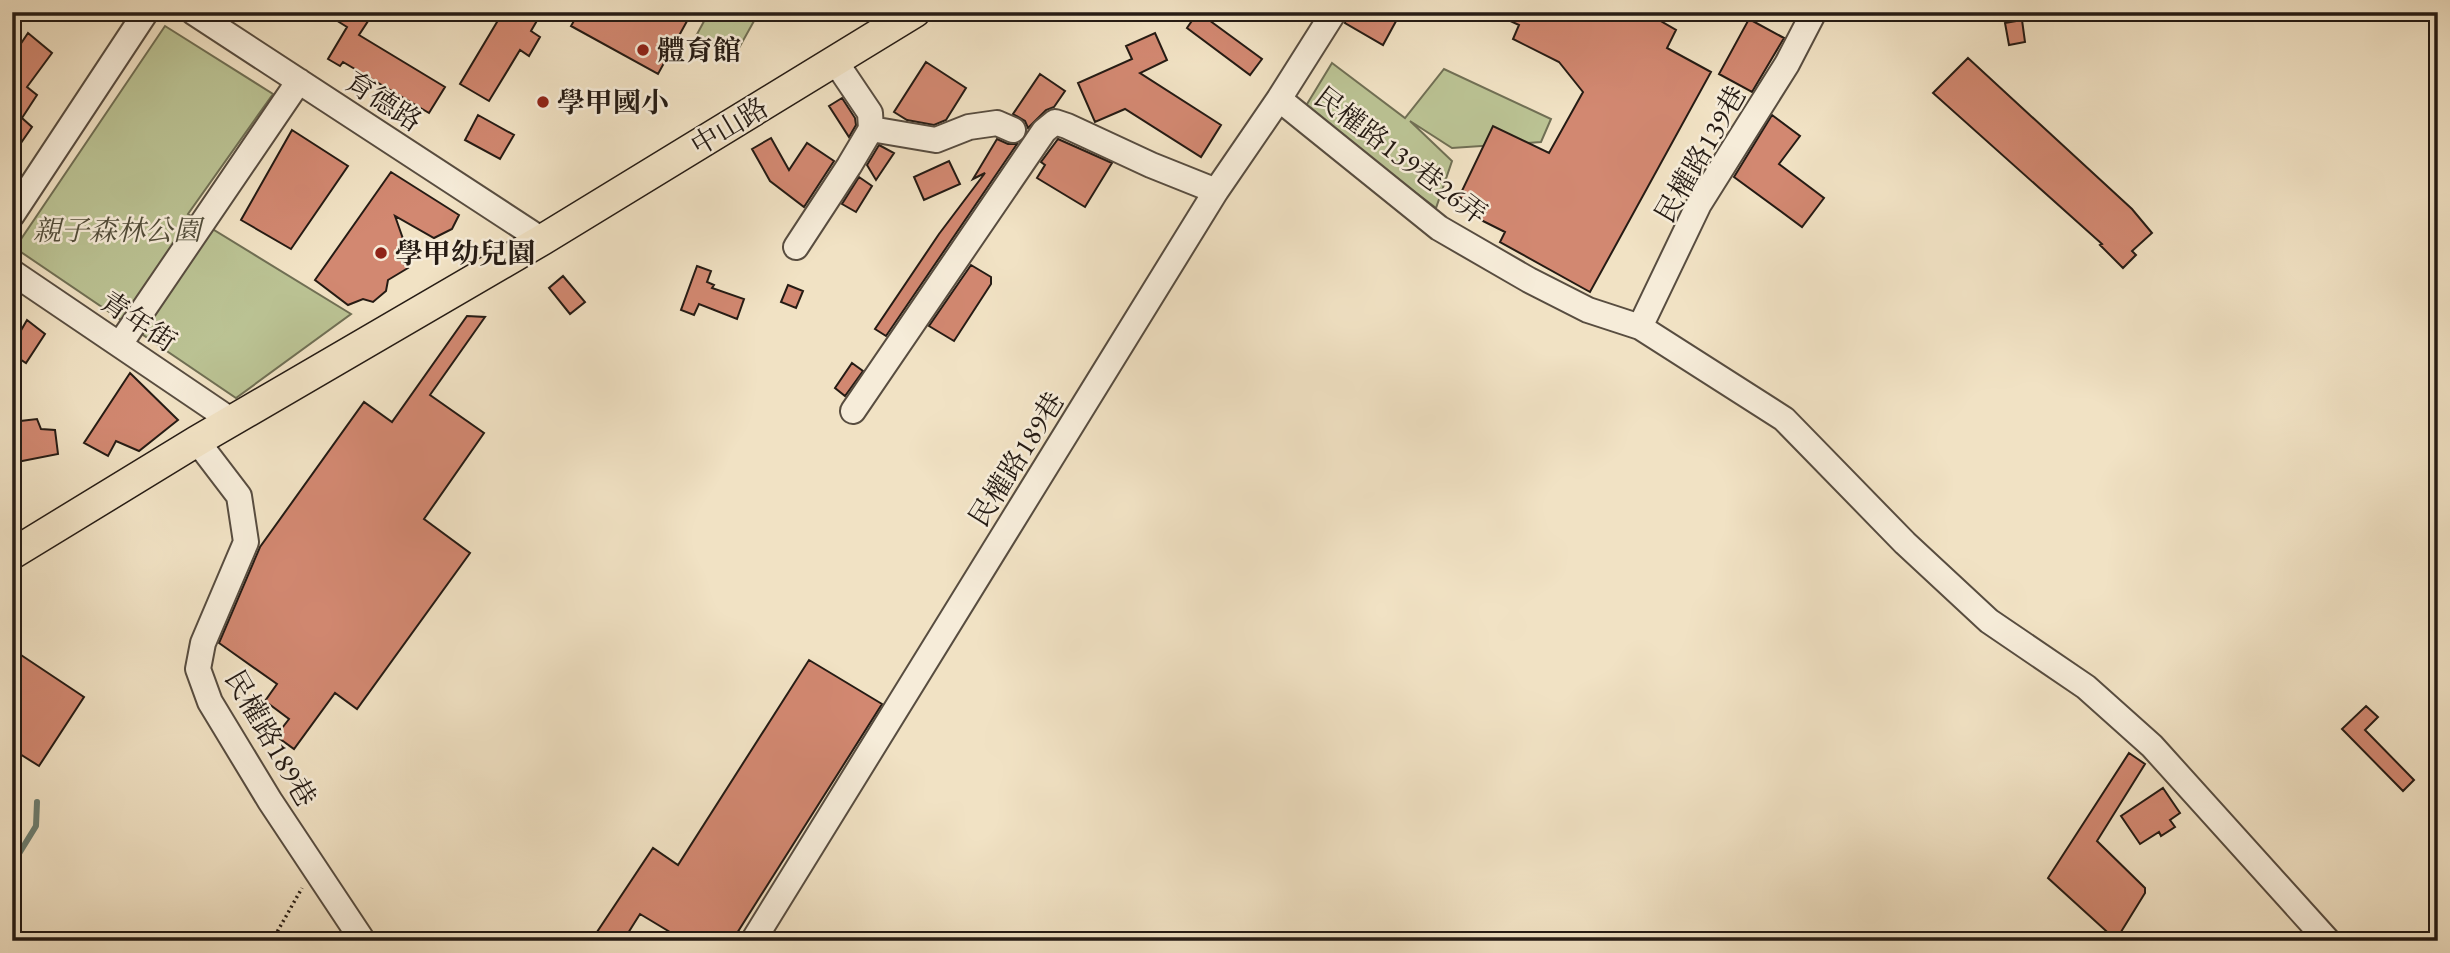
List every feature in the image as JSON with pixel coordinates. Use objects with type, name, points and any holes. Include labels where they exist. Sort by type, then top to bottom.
[{"type":"main road","name":"中山路","points":[[12,554],[197,441],[542,240],[915,12]]},
{"type":"street","points":[[12,215],[146,12]]},
{"type":"street","name":"育德路","points":[[193,12],[542,240]]},
{"type":"street","name":"民權路189巷","points":[[753,941],[1216,191],[1334,12]]},
{"type":"street","name":"民權路139巷","points":[[1640,327],[1699,204],[1787,64],[1814,12]]},
{"type":"street","points":[[796,247],[871,129],[870,113],[835,61]]},
{"type":"street","points":[[120,344],[299,81]]},
{"type":"street","name":"民權路139巷26弄","points":[[1279,99],[1439,228],[1529,280],[1588,310],[1640,327],[1784,419],[1905,543],[1989,621],[2096,695],[2152,746],[2328,941]]},
{"type":"street","points":[[853,411],[1044,131],[1055,122],[1216,191]]},
{"type":"street","points":[[871,129],[936,140],[969,127],[997,123],[1013,130]]},
{"type":"street","name":"青年街","points":[[12,272],[232,421]]},
{"type":"street","name":"民權路189巷","points":[[197,441],[239,496],[246,542],[204,643],[198,668],[210,702],[363,941]]},
{"type":"path","points":[[272,941],[314,867]]},
{"type":"green space","points":[[709,12],[759,12],[734,57],[696,36]]},
{"type":"green space","name":"親子森林公園","points":[[165,26],[273,94],[188,214],[351,314],[236,398],[15,248]]},
{"type":"green space","points":[[1332,63],[1405,118],[1444,69],[1551,119],[1541,142],[1452,148],[1410,121],[1452,161],[1436,208],[1304,109]]},
{"type":"building","points":[[323,12],[374,12],[359,35],[445,87],[429,113],[343,62],[340,66],[328,59],[347,27]]},
{"type":"building","points":[[503,12],[542,12],[531,31],[540,37],[529,56],[520,50],[489,101],[460,84]]},
{"type":"building","name":"體育館","points":[[579,12],[692,12],[658,74],[571,26]]},
{"type":"building","points":[[1198,12],[1262,59],[1250,75],[1187,28]]},
{"type":"building","points":[[1349,12],[1401,12],[1383,45],[1345,23]]},
{"type":"building","points":[[1491,12],[1645,12],[1676,30],[1667,48],[1711,72],[1590,292],[1500,242],[1505,232],[1471,215],[1476,206],[1459,197],[1493,126],[1549,153],[1583,92],[1559,62],[1513,39],[1519,25]]},
{"type":"building","points":[[1749,19],[1784,38],[1752,92],[1719,74]]},
{"type":"building","points":[[2022,20],[2025,42],[2009,45],[2005,23]]},
{"type":"building","points":[[28,33],[52,53],[27,87],[37,95],[22,118],[32,127],[12,156],[12,57]]},
{"type":"building","points":[[1155,33],[1167,60],[1140,73],[1221,125],[1201,157],[1125,109],[1095,122],[1078,83],[1132,59],[1126,46]]},
{"type":"building","points":[[1968,58],[2132,209],[2152,233],[2132,251],[2136,255],[2123,268],[2100,245],[2102,244],[1933,93]]},
{"type":"building","points":[[926,62],[966,88],[946,120],[934,125],[907,120],[894,112]]},
{"type":"building","points":[[1040,74],[1065,91],[1054,107],[1046,110],[1028,128],[1025,121],[1013,114]]},
{"type":"building","points":[[842,98],[855,118],[856,125],[849,137],[829,106]]},
{"type":"building","points":[[478,115],[514,135],[500,159],[465,140]]},
{"type":"building","points":[[1772,115],[1800,136],[1779,164],[1824,198],[1802,227],[1734,177]]},
{"type":"building","points":[[292,130],[348,166],[291,249],[241,220]]},
{"type":"building","points":[[771,138],[789,170],[807,143],[834,161],[804,207],[770,181],[752,149]]},
{"type":"building","points":[[997,139],[1008,144],[1017,144],[886,336],[875,329],[939,234],[985,173],[973,179]]},
{"type":"building","points":[[1058,139],[1112,163],[1085,207],[1037,178],[1045,165],[1041,162]]},
{"type":"building","points":[[879,145],[894,153],[876,180],[867,165]]},
{"type":"building","points":[[949,161],[960,184],[924,200],[914,177]]},
{"type":"building","points":[[391,172],[459,215],[452,229],[434,238],[395,216],[408,253],[403,259],[408,268],[388,280],[386,291],[373,302],[363,299],[348,305],[315,280]]},
{"type":"building","points":[[859,177],[872,186],[856,212],[842,204]]},
{"type":"building","points":[[971,265],[991,277],[991,284],[954,341],[929,326]]},
{"type":"building","points":[[697,266],[711,271],[707,282],[714,285],[712,288],[744,299],[737,319],[699,304],[694,315],[681,310]]},
{"type":"building","points":[[563,276],[585,302],[570,314],[549,288]]},
{"type":"building","points":[[788,285],[803,291],[796,308],[781,302]]},
{"type":"building","points":[[467,316],[485,317],[430,395],[484,433],[424,519],[470,553],[357,709],[335,693],[294,749],[276,736],[289,719],[265,701],[277,684],[219,643],[260,547],[364,402],[392,422]]},
{"type":"building","points":[[27,320],[45,334],[26,363],[12,354],[12,346]]},
{"type":"building","points":[[852,363],[863,371],[845,396],[835,388]]},
{"type":"building","points":[[130,373],[178,420],[139,451],[116,441],[108,456],[84,443]]},
{"type":"building","points":[[37,419],[41,429],[55,430],[58,454],[12,463],[12,422]]},
{"type":"building","points":[[12,649],[84,697],[39,766],[12,749]]},
{"type":"building","points":[[809,660],[882,704],[732,941],[685,941],[640,914],[623,941],[591,941],[653,848],[678,865]]},
{"type":"building","points":[[2366,706],[2378,717],[2365,730],[2414,780],[2403,791],[2342,729]]},
{"type":"building","points":[[2129,753],[2145,764],[2097,841],[2145,888],[2145,893],[2116,940],[2048,878]]},
{"type":"building","points":[[2163,788],[2180,813],[2170,820],[2175,827],[2161,836],[2159,832],[2140,844],[2121,816]]},
{"type":"waterway","points":[[12,865],[36,826],[37,802]]},
{"type":"place","name":"體育館","points":[[643,50]]},
{"type":"place","name":"學甲國小","points":[[543,102]]},
{"type":"place","name":"學甲幼兒園","points":[[381,253]]}]
